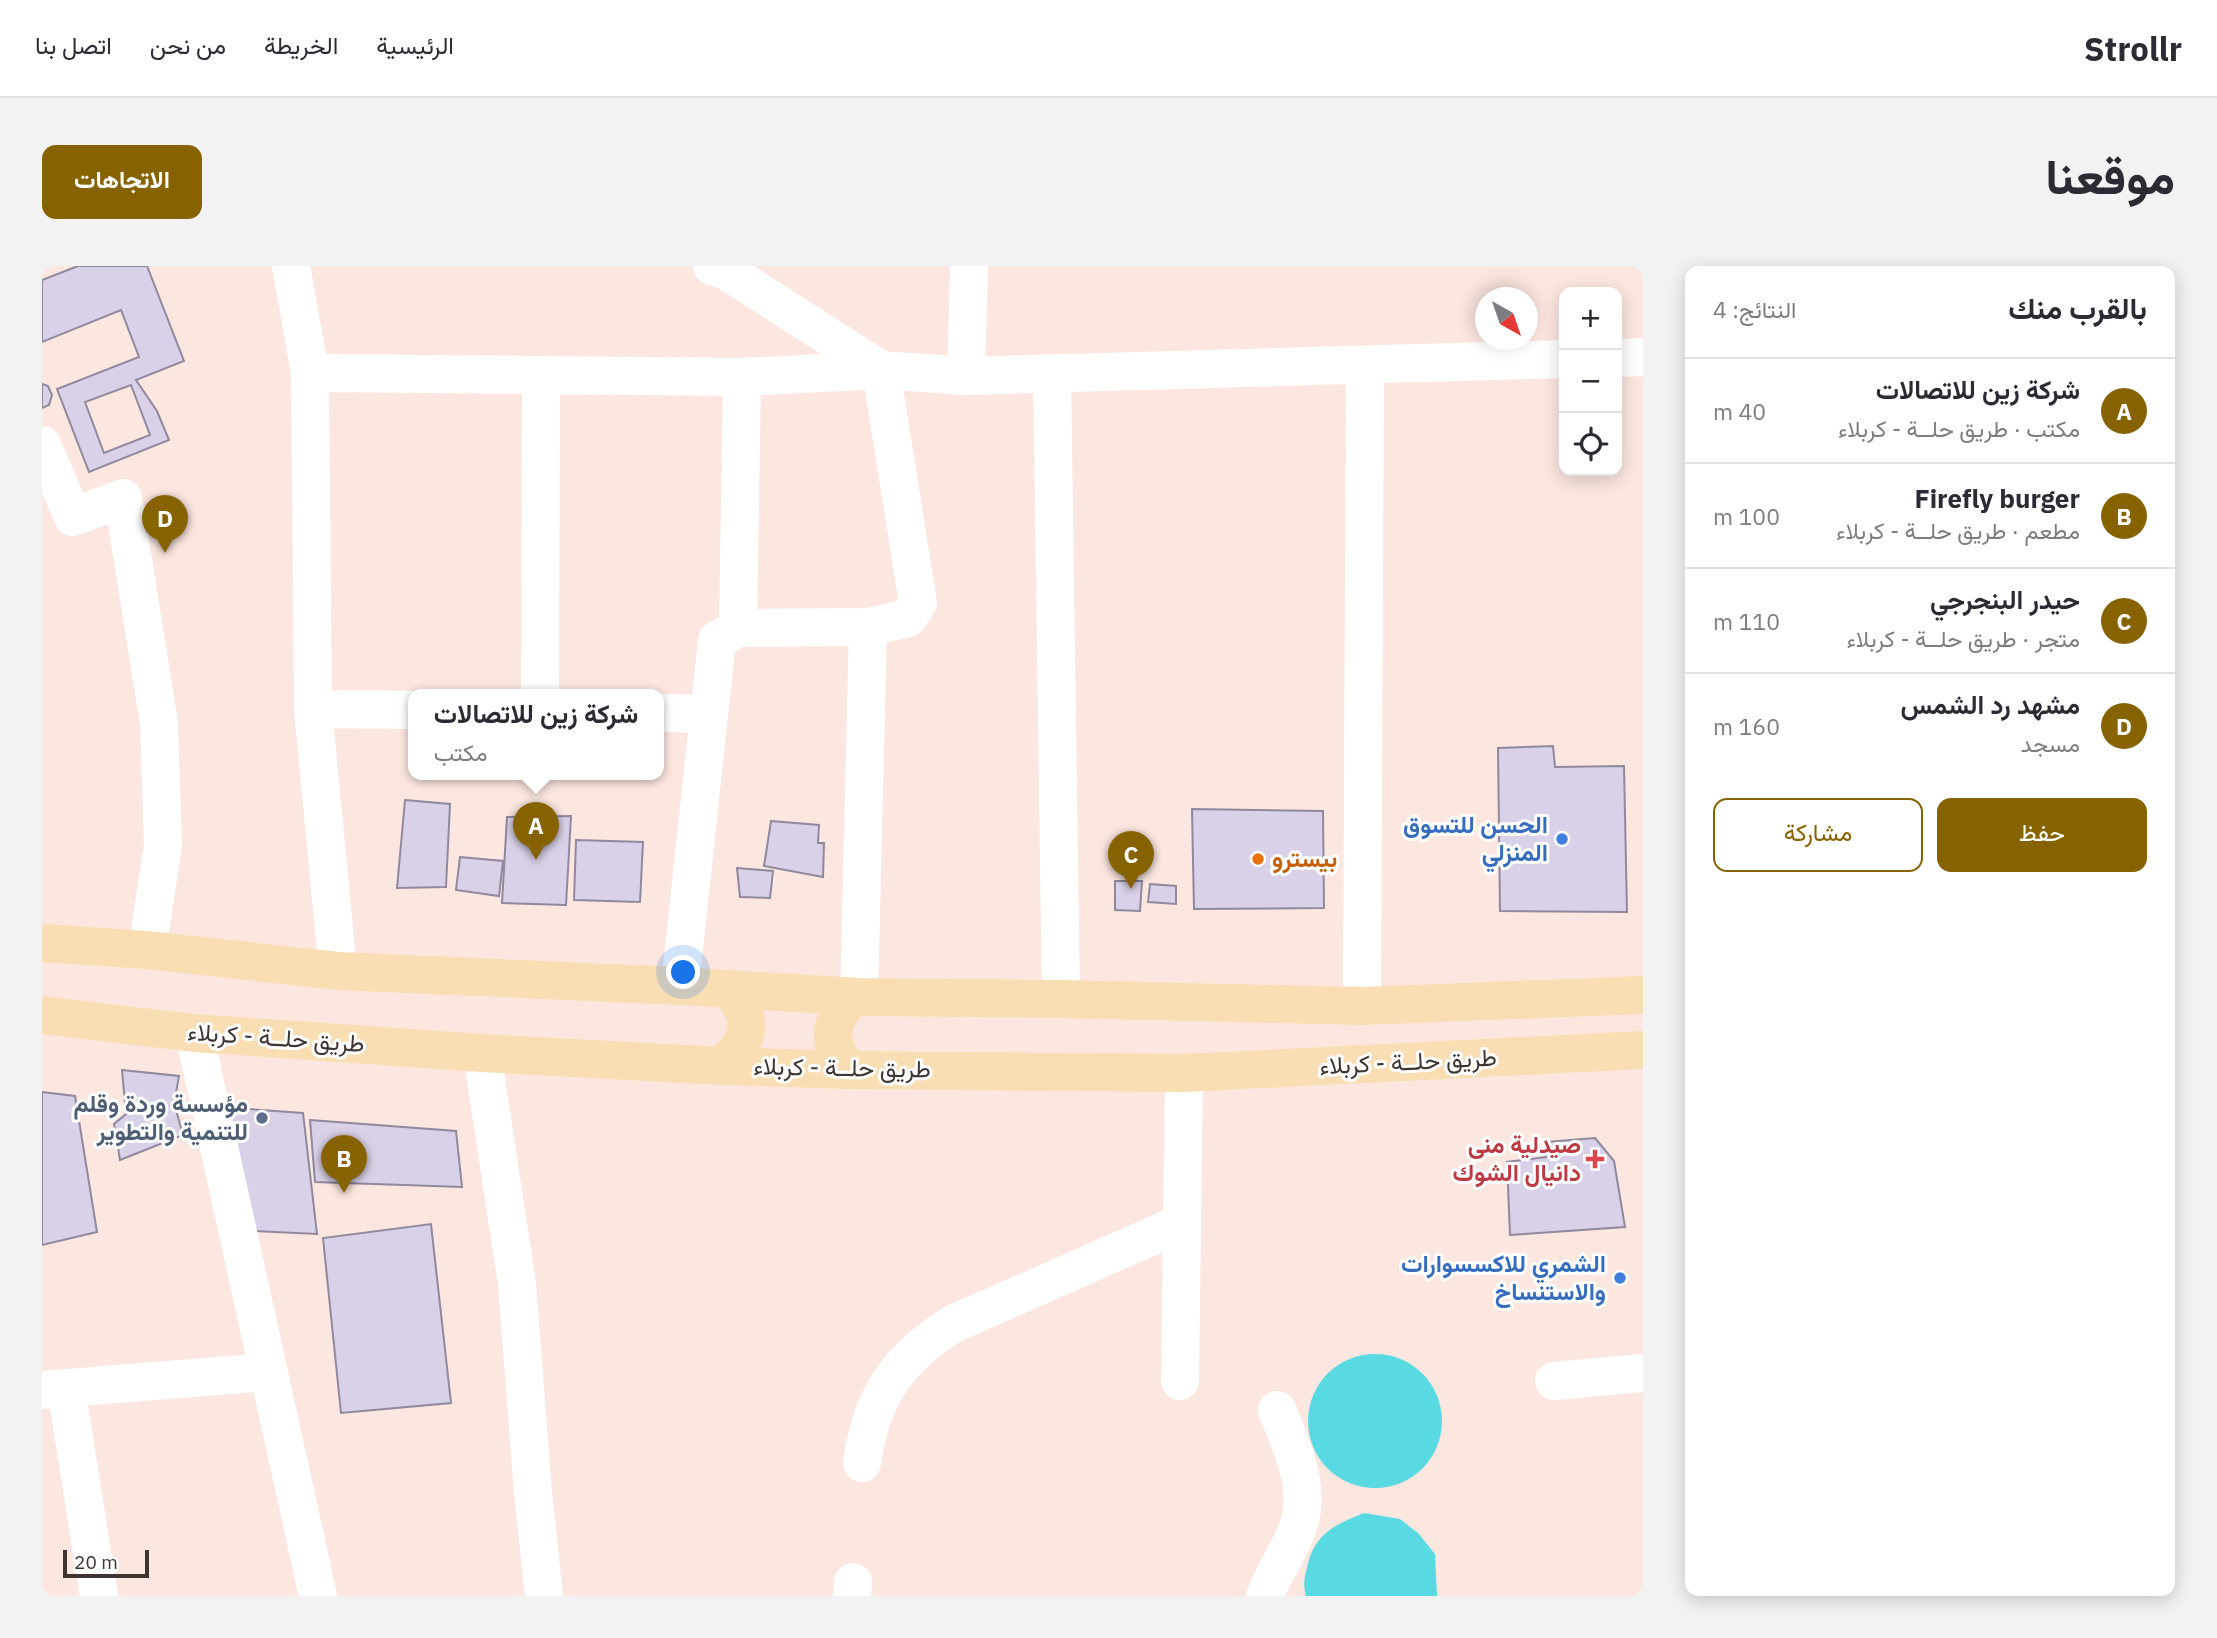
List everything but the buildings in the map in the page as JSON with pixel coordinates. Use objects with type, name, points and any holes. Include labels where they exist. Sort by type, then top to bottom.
[{"type":"main road","points":[[42,943],[147,950],[338,971],[680,986],[856,997],[1362,1006],[1643,995]]},
{"type":"main road","points":[[722,1066],[741,1046],[747,1027],[740,1003],[729,989]]},
{"type":"main road","points":[[849,1070],[839,1058],[833,1033],[838,1014],[856,997]]},
{"type":"main road","name":"طريق حلــة - كربلاء","points":[[42,1015],[194,1033],[722,1066],[849,1070],[1184,1073],[1643,1050]]},
{"type":"street","points":[[291,266],[310,373],[313,709],[338,971]]},
{"type":"street","points":[[680,986],[717,640],[738,628],[868,627],[908,618],[918,603],[881,370],[725,270],[712,266]]},
{"type":"street","points":[[966,376],[969,266]]},
{"type":"street","points":[[1622,358],[1643,357]]},
{"type":"street","points":[[310,373],[742,377],[881,370],[966,376],[1559,359]]},
{"type":"street","points":[[1362,1006],[1365,365]]},
{"type":"street","points":[[540,689],[541,374]]},
{"type":"street","points":[[1052,374],[1061,999]]},
{"type":"street","points":[[738,628],[742,377]]},
{"type":"street","points":[[42,445],[73,517],[123,498],[159,723],[163,845],[147,950]]},
{"type":"street","points":[[856,997],[868,627]]},
{"type":"street","points":[[313,709],[408,710]]},
{"type":"street","points":[[664,713],[708,714]]},
{"type":"street","points":[[194,1033],[318,1596]]},
{"type":"street","points":[[482,1052],[517,1284],[544,1596]]},
{"type":"street","points":[[1180,1381],[1184,1073]]},
{"type":"street","points":[[862,1463],[866,1434],[875,1406],[889,1381],[907,1359],[929,1339],[953,1324],[1182,1223]]},
{"type":"street","points":[[99,1596],[54,1389],[267,1372]]},
{"type":"street","points":[[1554,1381],[1643,1373]]},
{"type":"street","points":[[1265,1596],[1294,1536],[1303,1501],[1299,1464],[1277,1410]]},
{"type":"water","points":[[1375,1354],[1401,1359],[1423,1373],[1437,1395],[1442,1421],[1437,1447],[1423,1469],[1401,1483],[1375,1488],[1349,1483],[1327,1469],[1313,1447],[1308,1421],[1313,1395],[1327,1373],[1349,1359]]},
{"type":"water","points":[[1364,1513],[1400,1519],[1418,1533],[1435,1554],[1437,1596],[1306,1596],[1305,1575],[1310,1556],[1320,1539],[1343,1522]]},
{"type":"place","name":"مشهد رد الشمس","points":[[165,553]]},
{"type":"place","name":"الحسن للتسوق المنزلي","points":[[1562,839]]},
{"type":"place","name":"بيسترو","points":[[1258,859]]},
{"type":"place","name":"شركة زين للاتصالات","points":[[536,860]]},
{"type":"place","name":"حيدر البنجرجي","points":[[1131,889]]},
{"type":"place","name":"مؤسسة وردة وقلم للتنمية والتطوير","points":[[262,1118]]},
{"type":"place","name":"صيدلية منى دانيال الشوك","points":[[1595,1159]]},
{"type":"place","name":"Firefly burger","points":[[344,1193]]},
{"type":"place","name":"الشمري للاكسسوارات والاستنساخ","points":[[1620,1278]]}]
